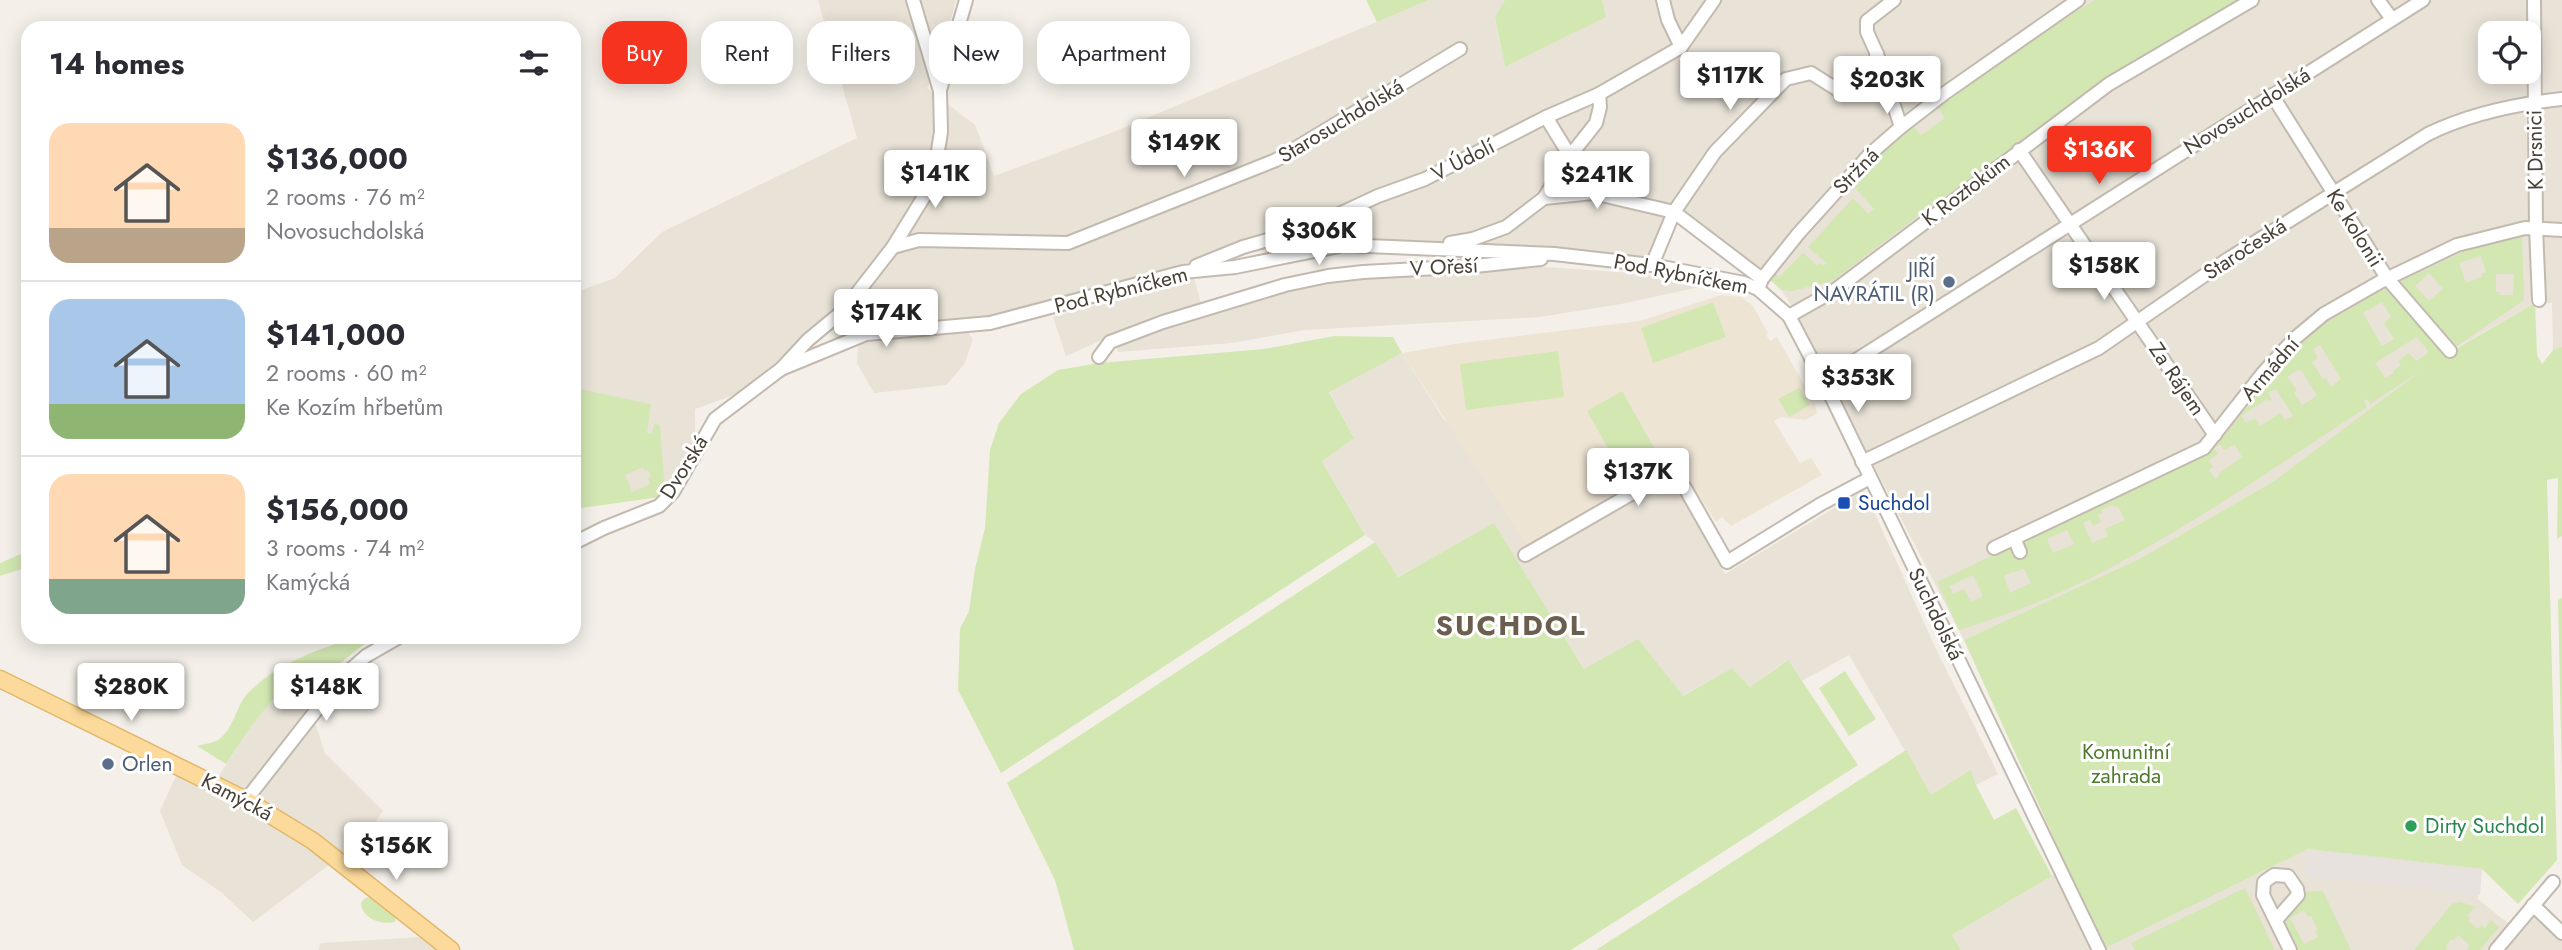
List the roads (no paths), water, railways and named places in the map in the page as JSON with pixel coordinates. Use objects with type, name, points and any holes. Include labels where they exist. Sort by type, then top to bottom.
[{"type":"main road","name":"Kamýcká","points":[[0,679],[246,800],[313,841],[451,950]]},
{"type":"street","points":[[780,369],[808,340],[844,310],[893,247],[933,181],[941,132],[940,91],[913,0]]},
{"type":"street","points":[[940,91],[966,0]]},
{"type":"street","points":[[1663,0],[1668,19],[1681,47]]},
{"type":"street","name":"V Údolí","points":[[1183,272],[1243,247],[1307,229],[1378,196],[1425,179],[1546,117],[1599,94],[1681,47],[1714,0]]},
{"type":"street","points":[[1894,0],[1867,21],[1867,32],[1901,127]]},
{"type":"street","name":"Stržná","points":[[1760,284],[1807,224],[1870,155],[1901,127],[2078,0]]},
{"type":"street","name":"K Roztokům","points":[[1789,316],[1835,290],[2109,84],[2252,0]]},
{"type":"street","points":[[2378,0],[2392,19]]},
{"type":"street","name":"Novosuchdolská","points":[[1823,381],[2423,0]]},
{"type":"street","name":"K Drsnici","points":[[2534,0],[2539,300]]},
{"type":"street","name":"Starosuchdolská","points":[[893,247],[919,240],[1068,243],[1276,160],[1461,49]]},
{"type":"street","points":[[1652,265],[1674,212],[1715,152],[1786,79],[1811,73],[1838,90],[1856,92],[1869,78],[1877,54]]},
{"type":"street","points":[[1429,247],[1473,239],[1506,227],[1544,198],[1570,156],[1596,123],[1600,107],[1599,94]]},
{"type":"street","name":"Ke kolonii","points":[[2272,96],[2387,278],[2450,351]]},
{"type":"street","name":"Staročeská","points":[[1862,463],[2099,348],[2228,259],[2428,134],[2454,121],[2562,99]]},
{"type":"street","points":[[1546,117],[1570,156]]},
{"type":"street","name":"Za Rájem","points":[[2019,150],[2216,435]]},
{"type":"street","points":[[1544,198],[1593,193],[1674,212]]},
{"type":"street","name":"Suchdolská","points":[[1674,212],[1760,284],[1789,316],[2099,950]]},
{"type":"street","name":"Armádní","points":[[1994,548],[2204,448],[2263,373],[2294,339],[2324,314],[2387,278],[2457,245],[2508,230],[2536,227],[2562,230]]},
{"type":"street","name":"Pod Rybníčkem","points":[[780,369],[866,334],[990,323],[1183,272],[1235,267],[1344,245],[1554,254],[1652,265],[1760,284]]},
{"type":"street","name":"V Ořeší","points":[[1099,357],[1110,342],[1163,322],[1285,285],[1363,272],[1538,260],[1554,254]]},
{"type":"street","name":"Dvorská","points":[[581,540],[659,506],[673,492],[715,419],[780,369]]},
{"type":"street","points":[[1525,555],[1657,479],[1667,479],[1677,481],[1685,488],[1727,562],[1821,503],[1870,478]]},
{"type":"street","points":[[2014,538],[2020,552]]},
{"type":"street","points":[[246,800],[343,676],[366,656],[387,644]]},
{"type":"street","points":[[2496,950],[2553,881]]},
{"type":"street","points":[[2533,905],[2562,933]]},
{"type":"street","points":[[2276,920],[2290,950]]},
{"type":"street","points":[[2508,936],[2509,950]]},
{"type":"place","name":"JIŘÍ NAVRÁTIL (R)","points":[[1949,282]]},
{"type":"place","name":"Suchdol","points":[[1844,503]]},
{"type":"place","name":"Orlen","points":[[108,764]]},
{"type":"place","name":"Dirty Suchdol","points":[[2411,826]]},
{"type":"district","name":"SUCHDOL","points":[[1511,625]]},
{"type":"park label","name":"Komunitní zahrada","points":[[2126,764]]}]
